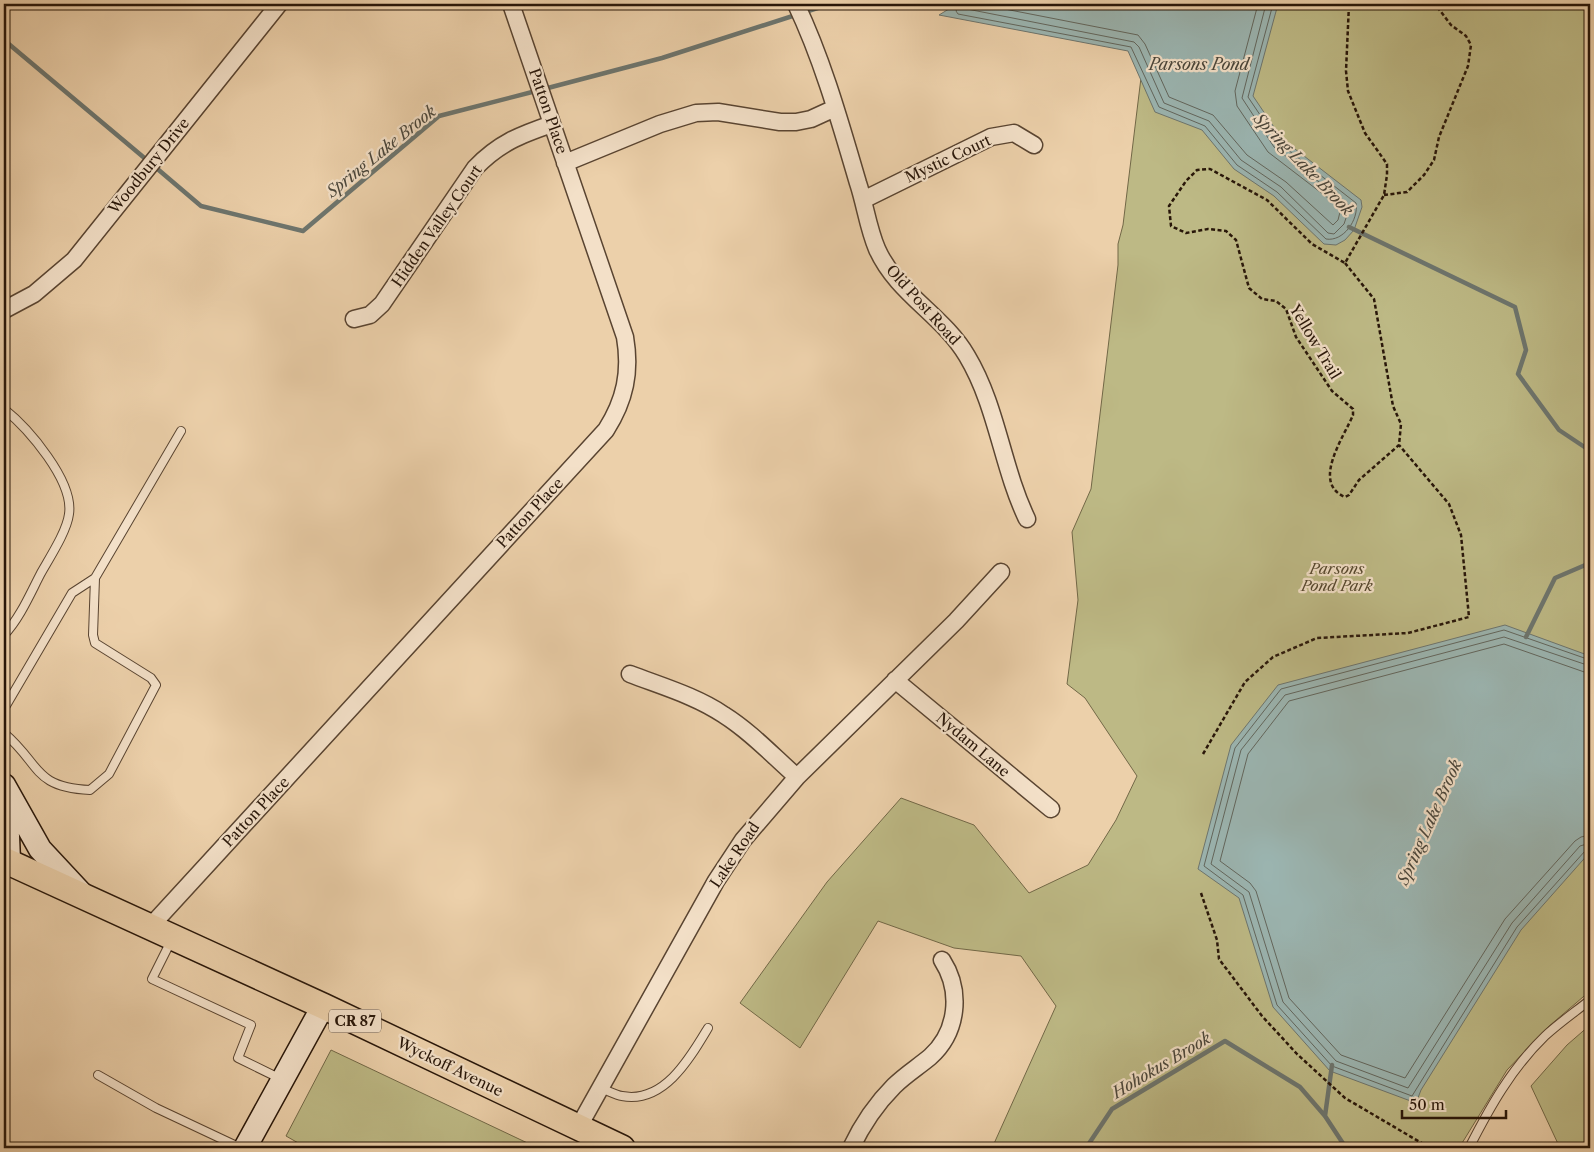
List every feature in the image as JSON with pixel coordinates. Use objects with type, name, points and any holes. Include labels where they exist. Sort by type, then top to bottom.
[{"type":"main road","name":"Wyckoff Avenue","points":[[4,785],[40,849],[87,899]]},
{"type":"main road","name":"Wyckoff Avenue","points":[[4,814],[8,836],[7,861],[172,939],[323,1006],[622,1148]]},
{"type":"main road","points":[[245,1148],[323,1006]]},
{"type":"street","name":"Woodbury Drive","points":[[4,310],[34,294],[74,260],[279,4]]},
{"type":"street","name":"Patton Place","points":[[150,928],[606,430],[617,412],[625,393],[628,373],[625,337],[511,4]]},
{"type":"street","name":"Old Post Road","points":[[796,4],[821,64],[876,246],[895,279],[953,338],[966,354],[975,371],[1002,446],[1015,494],[1027,519]]},
{"type":"street","points":[[566,163],[660,124],[696,113],[718,112],[780,122],[796,122],[811,119],[835,108]]},
{"type":"street","name":"Hidden Valley Court","points":[[354,319],[370,315],[382,304],[475,168],[489,154],[517,136],[552,124]]},
{"type":"street","name":"Mystic Court","points":[[863,200],[991,137],[1014,133],[1034,145]]},
{"type":"street","name":"Lake Road","points":[[578,1128],[716,881],[743,840],[797,777],[951,626],[1001,572]]},
{"type":"street","points":[[630,674],[701,702],[724,715],[746,730],[797,777]]},
{"type":"street","name":"Nydam Lane","points":[[895,680],[1051,809]]},
{"type":"street","points":[[850,1148],[876,1105],[895,1084],[930,1057],[949,1031],[954,1015],[955,998],[953,982],[942,960]]},
{"type":"lane","points":[[4,409],[13,416],[41,449],[63,481],[70,514],[31,593],[12,627],[4,635]]},
{"type":"lane","points":[[4,709],[72,593],[95,578],[181,431]]},
{"type":"lane","points":[[4,733],[18,745],[30,764],[46,780],[68,789],[90,790],[109,774],[156,685],[152,678],[95,644],[93,635],[95,578]]},
{"type":"lane","points":[[172,939],[152,979],[251,1026],[238,1058],[282,1080]]},
{"type":"lane","points":[[1469,1148],[1506,1081],[1527,1055],[1547,1034],[1590,1000]]},
{"type":"lane","points":[[600,1088],[623,1096],[640,1096],[658,1091],[670,1081],[708,1028]]},
{"type":"lane","points":[[98,1075],[156,1108],[241,1148]]},
{"type":"path","points":[[1344,263],[1384,195],[1387,164],[1365,133],[1348,91],[1346,71],[1349,4]]},
{"type":"path","points":[[1384,195],[1407,192],[1424,175],[1434,160],[1439,137],[1468,66],[1471,45],[1466,36],[1451,25],[1435,4]]},
{"type":"path","name":"Yellow Trail","points":[[1210,169],[1267,200],[1312,244],[1344,263],[1374,299],[1393,406],[1401,424],[1399,445],[1359,480],[1349,495],[1345,497],[1339,494],[1330,482],[1330,460],[1353,415],[1353,409],[1332,391],[1296,337],[1286,309],[1276,301],[1262,299],[1249,288],[1236,240],[1226,231],[1208,229],[1186,233],[1171,226],[1169,206],[1186,181],[1197,170],[1210,169]]},
{"type":"path","points":[[1202,754],[1245,682],[1273,657],[1316,638],[1408,633],[1469,617],[1461,535],[1449,504],[1399,445]]},
{"type":"path","points":[[1201,893],[1217,940],[1219,959],[1262,1016],[1297,1054],[1345,1098],[1430,1148]]},
{"type":"green space","name":"Parsons Pond Park","points":[[1150,4],[1590,4],[1590,991],[1548,1027],[1507,1070],[1459,1148],[992,1148],[1056,1006],[1021,956],[954,948],[878,921],[800,1048],[740,1003],[827,882],[901,798],[974,825],[1029,893],[1088,865],[1116,820],[1137,776],[1085,698],[1067,684],[1078,600],[1072,532],[1091,489],[1118,265],[1118,244],[1123,225]]},
{"type":"green space","points":[[1590,1025],[1590,1148],[1560,1148],[1531,1086],[1567,1045]]},
{"type":"green space","points":[[331,1050],[538,1148],[307,1148],[286,1136]]},
{"type":"water","name":"Parsons Pond","points":[[957,4],[1278,4],[1253,96],[1282,139],[1361,200],[1362,207],[1354,230],[1345,240],[1336,245],[1324,244],[1274,196],[1234,169],[1202,130],[1155,112],[1128,51],[939,15]]},
{"type":"water","points":[[1505,625],[1590,656],[1590,852],[1521,930],[1421,1090],[1416,1103],[1330,1071],[1273,1007],[1239,898],[1198,869],[1231,745],[1278,685]]},
{"type":"waterway","name":"Spring Lake Brook","points":[[544,89],[662,58],[830,4]]},
{"type":"waterway","name":"Spring Lake Brook","points":[[4,40],[148,161]]},
{"type":"waterway","name":"Spring Lake Brook","points":[[154,166],[201,206],[303,231],[439,116],[536,91]]},
{"type":"waterway","name":"Spring Lake Brook","points":[[1349,227],[1515,307],[1526,350],[1518,374],[1559,430],[1586,448],[1590,448]]},
{"type":"waterway","name":"Spring Lake Brook","points":[[1526,637],[1555,578],[1590,563]]},
{"type":"waterway","name":"Hohokus Brook","points":[[1086,1148],[1112,1109],[1225,1041],[1300,1087],[1325,1116],[1346,1148]]},
{"type":"waterway","name":"Spring Lake Brook","points":[[1325,1116],[1332,1065]]}]
